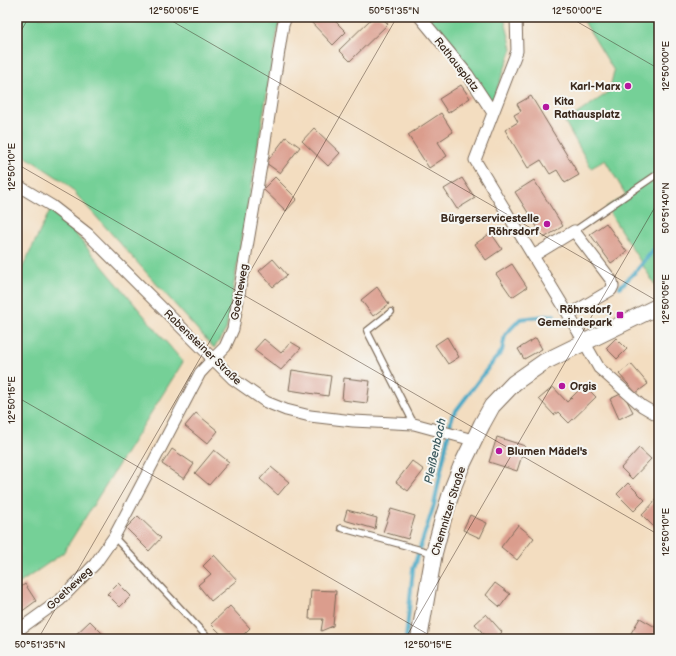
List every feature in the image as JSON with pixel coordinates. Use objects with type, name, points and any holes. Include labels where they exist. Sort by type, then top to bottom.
[{"type":"street","name":"Goetheweg","points":[[17,632],[60,600],[94,564],[114,537],[200,373],[225,347],[233,329],[263,154],[283,25],[286,17]]},
{"type":"street","name":"Rathausplatz","points":[[420,17],[468,75],[493,113]]},
{"type":"street","points":[[516,17],[517,51],[475,160],[569,315],[598,368],[642,406],[659,416]]},
{"type":"street","name":"Rabensteiner Straße","points":[[17,185],[52,206],[88,234],[233,379],[266,402],[286,410],[310,416],[353,421],[414,424],[466,438]]},
{"type":"street","points":[[533,256],[574,231],[612,281],[613,286],[611,290],[569,315]]},
{"type":"street","name":"Chemnitzer Straße","points":[[419,639],[430,552],[461,467],[466,438],[492,406],[514,384],[544,362],[659,306]]},
{"type":"lane","points":[[574,231],[659,173]]},
{"type":"lane","points":[[391,312],[367,331],[414,424]]},
{"type":"lane","points":[[341,528],[430,552]]},
{"type":"lane","points":[[114,537],[209,639]]},
{"type":"green space","points":[[17,17],[280,17],[226,330],[214,348],[66,183],[17,151]]},
{"type":"green space","points":[[425,17],[502,17],[505,21],[512,49],[492,102]]},
{"type":"green space","points":[[659,17],[659,291],[606,207],[626,195],[605,160],[591,168],[565,122],[609,92],[614,71],[582,18]]},
{"type":"green space","points":[[52,206],[183,362],[63,553],[17,585],[17,279]]},
{"type":"building","points":[[314,17],[331,17],[346,32],[333,45],[310,21]]},
{"type":"building","points":[[373,17],[381,17],[388,24],[350,61],[339,50]]},
{"type":"building","points":[[461,85],[470,98],[448,113],[439,99]]},
{"type":"building","points":[[531,96],[579,175],[565,183],[557,170],[550,174],[541,160],[528,168],[505,130],[518,122],[514,115],[521,111],[517,104]]},
{"type":"building","points":[[441,113],[453,132],[438,142],[447,156],[429,168],[408,135]]},
{"type":"building","points":[[314,128],[340,153],[328,166],[302,141]]},
{"type":"building","points":[[286,137],[300,147],[280,173],[266,163]]},
{"type":"building","points":[[275,177],[297,199],[286,211],[263,189]]},
{"type":"building","points":[[462,178],[475,198],[457,209],[444,189]]},
{"type":"building","points":[[534,180],[563,226],[544,238],[515,192]]},
{"type":"building","points":[[606,223],[627,252],[611,263],[590,234]]},
{"type":"building","points":[[491,233],[502,249],[486,260],[475,244]]},
{"type":"building","points":[[273,259],[287,275],[273,287],[259,271]]},
{"type":"building","points":[[512,264],[527,287],[512,297],[496,274]]},
{"type":"building","points":[[377,287],[389,304],[373,316],[361,300]]},
{"type":"building","points":[[447,337],[459,357],[448,364],[435,345]]},
{"type":"building","points":[[536,338],[542,349],[524,359],[518,349]]},
{"type":"building","points":[[616,338],[627,349],[617,359],[606,348]]},
{"type":"building","points":[[264,339],[281,353],[291,342],[301,348],[281,370],[254,350]]},
{"type":"building","points":[[631,364],[648,384],[636,393],[619,374]]},
{"type":"building","points":[[292,370],[331,376],[328,396],[289,390]]},
{"type":"building","points":[[344,378],[370,381],[367,403],[342,400]]},
{"type":"building","points":[[584,385],[596,397],[569,423],[558,412],[554,415],[539,399],[553,387],[567,402]]},
{"type":"building","points":[[623,393],[633,412],[619,419],[610,399]]},
{"type":"building","points":[[196,413],[218,431],[207,444],[185,426]]},
{"type":"building","points":[[497,437],[525,446],[517,471],[489,462]]},
{"type":"building","points":[[639,448],[651,459],[632,479],[621,468]]},
{"type":"building","points":[[172,449],[194,464],[184,479],[162,464]]},
{"type":"building","points":[[214,450],[229,462],[209,485],[195,473]]},
{"type":"building","points":[[412,461],[424,470],[408,491],[396,482]]},
{"type":"building","points":[[271,467],[289,482],[278,495],[260,479]]},
{"type":"building","points":[[628,483],[645,500],[634,511],[617,494]]},
{"type":"building","points":[[659,497],[659,532],[642,515]]},
{"type":"building","points":[[391,509],[415,516],[408,539],[383,532]]},
{"type":"building","points":[[347,510],[377,518],[375,529],[344,520]]},
{"type":"building","points":[[470,515],[487,523],[480,538],[463,530]]},
{"type":"building","points":[[138,516],[161,538],[149,551],[126,528]]},
{"type":"building","points":[[518,525],[534,538],[517,560],[501,547]]},
{"type":"building","points":[[214,555],[237,580],[211,601],[198,585],[211,574],[203,566]]},
{"type":"building","points":[[118,583],[131,596],[120,607],[107,594]]},
{"type":"building","points":[[495,583],[510,594],[500,607],[486,595]]},
{"type":"building","points":[[25,584],[36,601],[17,615],[17,590]]},
{"type":"building","points":[[311,590],[336,591],[333,626],[321,631],[323,619],[309,619]]},
{"type":"building","points":[[230,606],[250,628],[239,639],[226,639],[211,624]]},
{"type":"building","points":[[486,614],[502,632],[495,639],[488,639],[475,624]]},
{"type":"building","points":[[640,618],[657,628],[651,639],[640,639],[631,633]]},
{"type":"building","points":[[90,621],[104,635],[100,639],[71,639]]},
{"type":"waterway","name":"Pleißenbach","points":[[620,287],[638,269],[659,243]]},
{"type":"waterway","name":"Pleißenbach","points":[[406,639],[413,569],[434,505],[452,416],[502,351],[505,335],[520,319],[554,315]]},
{"type":"place","name":"Karl-Marx","points":[[628,86]]},
{"type":"place","name":"Kita Rathausplatz","points":[[546,107]]},
{"type":"place","name":"Bürgerservicestelle Röhrsdorf","points":[[547,224]]},
{"type":"place","name":"Röhrsdorf, Gemeindepark","points":[[620,315]]},
{"type":"place","name":"Orgis","points":[[562,386]]},
{"type":"place","name":"Blumen Mädel's","points":[[499,451]]}]
